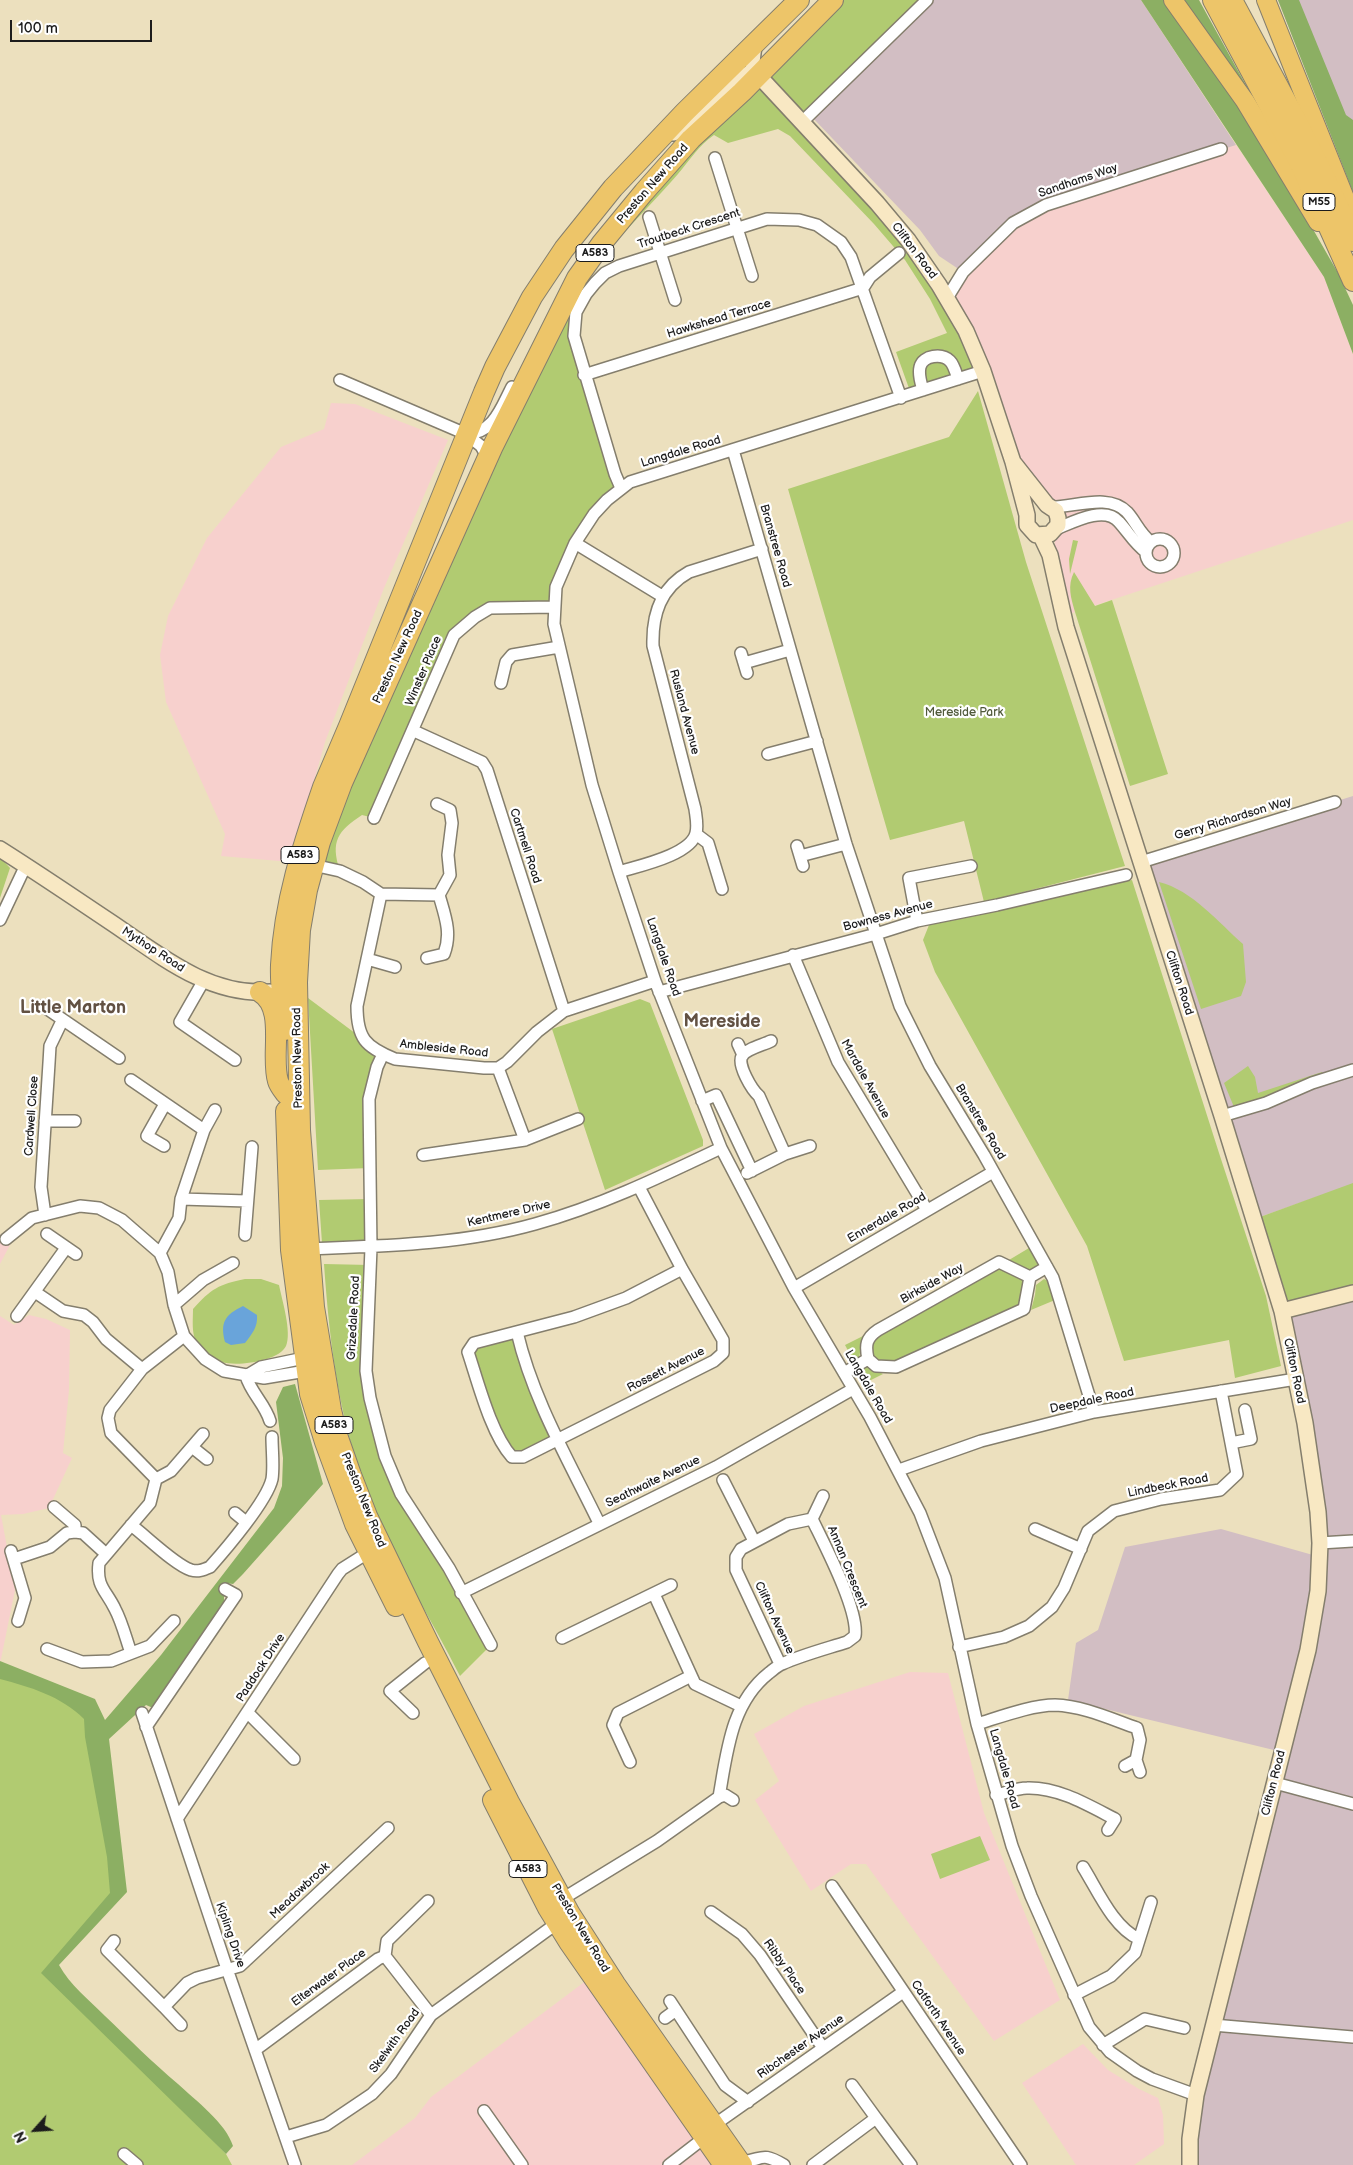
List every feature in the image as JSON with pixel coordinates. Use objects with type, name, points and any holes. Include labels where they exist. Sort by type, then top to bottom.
[{"type":"highway","name":"Preston New Road","points":[[300,1249],[300,1130],[289,991],[282,957],[288,904],[301,849],[323,787],[466,434],[495,367],[532,297],[581,227],[613,188],[642,156],[799,0]]},
{"type":"highway","name":"M55","points":[[1213,0],[1296,156],[1324,214],[1353,282]]},
{"type":"highway","name":"M55","points":[[1232,0],[1325,176],[1353,240]]},
{"type":"highway","name":"Preston New Road","points":[[559,1911],[425,1663],[374,1549],[367,1516],[313,1363],[300,1249],[286,1094],[285,1028],[289,991],[302,910],[313,865],[342,783],[488,458],[578,278],[602,243],[638,199],[692,139],[742,92],[828,4]]},
{"type":"highway","name":"A583","points":[[260,992],[269,999],[274,1010],[278,1080],[286,1094]]},
{"type":"highway","name":"Preston New Road","points":[[374,1549],[510,1802],[591,1977],[709,2131],[742,2164]]},
{"type":"main road","points":[[1173,0],[1245,101],[1353,282]]},
{"type":"main road","points":[[1266,0],[1353,218]]},
{"type":"street","points":[[742,92],[755,88],[769,93],[790,116],[800,121],[928,0]]},
{"type":"street","points":[[775,94],[772,77],[777,67],[817,24],[828,4]]},
{"type":"street","points":[[754,45],[752,62],[758,76]]},
{"type":"street","name":"A583","points":[[642,156],[699,115],[742,77],[748,74],[758,76]]},
{"type":"street","name":"Clifton Road","points":[[758,76],[896,225],[914,248],[943,292],[966,331],[984,371],[1013,462],[1029,529],[1050,532]]},
{"type":"street","name":"Sandhams Way","points":[[943,292],[1014,223],[1046,205],[1221,149]]},
{"type":"street","points":[[716,158],[752,276]]},
{"type":"street","points":[[649,217],[675,300]]},
{"type":"street","name":"Troutbeck Crescent","points":[[622,488],[615,474],[584,375],[574,336],[573,324],[576,312],[586,294],[606,273],[619,266],[660,252],[755,222],[780,218],[799,220],[817,225],[841,242],[851,257],[901,398]]},
{"type":"street","points":[[863,288],[870,277],[899,253]]},
{"type":"street","name":"Hawkshead Terrace","points":[[584,375],[863,288]]},
{"type":"street","points":[[466,434],[480,433],[498,414],[529,355],[558,317]]},
{"type":"street","points":[[923,390],[919,373],[920,366],[924,360],[933,356],[942,356],[949,360],[958,379]]},
{"type":"street","name":"Langdale Road","points":[[984,371],[640,479],[622,488],[606,500],[594,514],[575,543],[556,587],[554,607],[559,648],[592,784],[619,872],[658,986],[721,1148],[794,1288],[852,1389],[870,1416],[899,1470],[920,1513],[945,1578],[977,1724],[996,1795],[1012,1846],[1031,1896],[1074,1995],[1091,2030],[1103,2045],[1122,2061],[1152,2079],[1196,2095]]},
{"type":"street","points":[[340,380],[466,434],[481,446],[488,458]]},
{"type":"street","name":"Branstree Road","points":[[734,450],[846,844],[900,1006],[930,1066],[1053,1278],[1094,1412]]},
{"type":"street","name":"Clifton Road","points":[[1013,462],[1058,518],[1050,532],[1066,627],[1222,1116],[1282,1311],[1313,1474],[1320,1543],[1318,1591],[1310,1637],[1196,2095],[1190,2139],[1190,2165]]},
{"type":"street","points":[[1027,516],[1029,511],[1037,505],[1068,507],[1096,501],[1109,502],[1126,511],[1144,537],[1148,547],[1129,537],[1115,517],[1105,514],[1087,518],[1050,532]]},
{"type":"street","points":[[575,543],[662,596]]},
{"type":"street","name":"Rusland Avenue","points":[[696,834],[695,809],[653,646],[653,627],[662,596],[681,576],[762,549]]},
{"type":"street","name":"Winster Place","points":[[374,818],[414,731],[454,635],[475,617],[490,608],[554,607]]},
{"type":"street","points":[[501,683],[506,662],[512,655],[559,648]]},
{"type":"street","points":[[744,663],[790,650]]},
{"type":"street","name":"Cartmell Road","points":[[414,731],[482,762],[487,770],[564,1012]]},
{"type":"street","points":[[768,754],[817,742]]},
{"type":"street","name":"Gerry Richardson Way","points":[[1140,862],[1335,802]]},
{"type":"street","points":[[427,958],[444,954],[448,943],[448,923],[439,895],[450,875],[448,855],[452,823],[450,810],[437,804]]},
{"type":"street","points":[[619,872],[670,856],[687,846],[696,834],[708,843],[722,890]]},
{"type":"street","points":[[800,856],[846,844]]},
{"type":"street","name":"Mythop Road","points":[[0,849],[176,966],[204,980],[231,990],[289,991]]},
{"type":"street","points":[[0,920],[26,865]]},
{"type":"street","points":[[313,865],[340,871],[363,882],[381,894],[439,895]]},
{"type":"street","points":[[916,921],[904,879],[971,866]]},
{"type":"street","name":"Bowness Avenue","points":[[658,986],[793,955],[876,934],[916,921],[997,905],[1126,875]]},
{"type":"street","points":[[381,894],[357,1006],[358,1030],[364,1041],[383,1054]]},
{"type":"street","name":"Mardale Avenue","points":[[793,955],[838,1062],[927,1210]]},
{"type":"street","points":[[367,959],[395,967]]},
{"type":"street","points":[[204,980],[180,1022],[235,1060]]},
{"type":"street","name":"Ambleside Road","points":[[383,1054],[395,1058],[498,1068],[507,1062],[537,1032],[564,1012],[658,986]]},
{"type":"street","points":[[43,1006],[62,1021],[119,1058]]},
{"type":"street","name":"Cardwell Close","points":[[45,1215],[41,1187],[50,1046],[62,1021]]},
{"type":"street","points":[[771,1041],[743,1055],[740,1063],[752,1090],[759,1096],[785,1154]]},
{"type":"street","points":[[738,1044],[743,1055]]},
{"type":"street","name":"Grizedale Road","points":[[383,1054],[377,1067],[369,1099],[370,1248],[366,1371],[376,1424],[385,1456],[401,1494],[449,1568],[491,1645]]},
{"type":"street","points":[[498,1068],[525,1140]]},
{"type":"street","points":[[1222,1116],[1266,1103],[1312,1083],[1353,1070]]},
{"type":"street","points":[[131,1080],[204,1130]]},
{"type":"street","points":[[702,1101],[716,1095],[752,1171]]},
{"type":"street","points":[[164,1146],[147,1136],[165,1104]]},
{"type":"street","points":[[160,1253],[179,1218],[182,1199],[204,1130],[215,1110]]},
{"type":"street","points":[[423,1155],[525,1140],[578,1119]]},
{"type":"street","points":[[45,1121],[75,1121]]},
{"type":"street","points":[[736,1179],[785,1154],[810,1146]]},
{"type":"street","points":[[245,1236],[252,1147]]},
{"type":"street","name":"Kentmere Drive","points":[[300,1249],[370,1248],[453,1240],[534,1224],[605,1201],[721,1148]]},
{"type":"street","name":"Ennerdale Road","points":[[794,1288],[993,1172]]},
{"type":"street","name":"Rossett Avenue","points":[[559,1439],[714,1361],[723,1353],[723,1340],[682,1269],[639,1186]]},
{"type":"street","points":[[182,1199],[247,1201]]},
{"type":"street","points":[[6,1239],[32,1218],[80,1206],[99,1208],[122,1220],[160,1253],[168,1272],[174,1305],[184,1336],[194,1348],[215,1365],[224,1371],[246,1376],[261,1367],[313,1363]]},
{"type":"street","points":[[17,1316],[71,1251],[47,1234]]},
{"type":"street","name":"Birkside Way","points":[[868,1359],[866,1347],[869,1336],[999,1262],[1030,1277]]},
{"type":"street","points":[[174,1305],[203,1280],[233,1263]]},
{"type":"street","points":[[844,1374],[868,1359],[876,1366],[896,1367],[1024,1309],[1030,1277],[1047,1267]]},
{"type":"street","points":[[559,1439],[523,1458],[512,1457],[505,1449],[485,1404],[468,1352],[474,1343],[574,1317],[626,1298],[682,1269]]},
{"type":"street","points":[[36,1292],[63,1311],[84,1315],[93,1322],[106,1339],[142,1369]]},
{"type":"street","points":[[1282,1311],[1353,1292]]},
{"type":"street","points":[[516,1332],[535,1392],[599,1523]]},
{"type":"street","points":[[156,1479],[116,1440],[109,1426],[110,1410],[142,1369],[184,1336]]},
{"type":"street","points":[[246,1376],[250,1387],[267,1410],[270,1420]]},
{"type":"street","name":"Deepdale Road","points":[[899,1470],[981,1441],[1094,1412],[1296,1379]]},
{"type":"street","name":"Seathwaite Avenue","points":[[461,1593],[599,1523],[716,1467],[852,1389]]},
{"type":"street","name":"Lindbeck Road","points":[[959,1647],[1004,1637],[1029,1626],[1052,1607],[1064,1588],[1088,1531],[1114,1511],[1161,1499],[1220,1490],[1237,1474],[1221,1391]]},
{"type":"street","points":[[1231,1443],[1251,1439],[1245,1410]]},
{"type":"street","points":[[131,1653],[115,1608],[99,1584],[99,1563],[105,1553],[150,1503],[156,1479],[170,1471],[204,1434]]},
{"type":"street","points":[[131,1525],[178,1563],[190,1570],[200,1571],[210,1567],[263,1499],[272,1480],[272,1437]]},
{"type":"street","points":[[192,1447],[207,1459]]},
{"type":"street","points":[[723,1480],[754,1541]]},
{"type":"street","name":"Annan Crescent","points":[[780,1664],[847,1642],[855,1636],[856,1627],[849,1603],[812,1519],[823,1496]]},
{"type":"street","points":[[54,1507],[75,1525],[75,1532]]},
{"type":"street","points":[[235,1513],[246,1522]]},
{"type":"street","name":"Annan Crescent","points":[[754,1541],[788,1524],[812,1519]]},
{"type":"street","points":[[1035,1529],[1081,1549]]},
{"type":"street","points":[[18,1621],[25,1598],[13,1555],[50,1547],[67,1533],[75,1532],[83,1533],[105,1553]]},
{"type":"street","name":"Clifton Avenue","points":[[719,1797],[728,1746],[741,1706],[761,1680],[780,1664],[736,1570],[736,1557],[741,1549],[754,1541]]},
{"type":"street","points":[[1320,1543],[1353,1541]]},
{"type":"street","name":"Paddock Drive","points":[[177,1819],[338,1574],[374,1549]]},
{"type":"street","points":[[562,1638],[671,1586]]},
{"type":"street","points":[[146,1727],[236,1595],[225,1589]]},
{"type":"street","points":[[654,1594],[695,1684],[741,1706]]},
{"type":"street","points":[[48,1649],[71,1659],[92,1662],[111,1661],[150,1646],[174,1621]]},
{"type":"street","points":[[414,1713],[390,1691],[425,1663]]},
{"type":"street","points":[[630,1762],[613,1725],[618,1714],[691,1676]]},
{"type":"street","points":[[977,1724],[1030,1713],[1054,1705],[1076,1708],[1137,1728],[1140,1740],[1130,1763],[1140,1772]]},
{"type":"street","points":[[248,1713],[294,1759]]},
{"type":"street","name":"Kipling Drive","points":[[142,1714],[295,2165]]},
{"type":"street","points":[[1275,1783],[1353,1804]]},
{"type":"street","points":[[996,1795],[1026,1787],[1052,1791],[1081,1801],[1115,1819],[1108,1830]]},
{"type":"street","points":[[559,1911],[719,1797],[725,1795],[733,1800]]},
{"type":"street","name":"Meadowbrook","points":[[164,2007],[187,1983],[197,1978],[240,1966],[388,1828]]},
{"type":"street","points":[[1083,1867],[1116,1919],[1128,1934],[1139,1939]]},
{"type":"street","name":"Catforth Avenue","points":[[832,1886],[1021,2165]]},
{"type":"street","name":"Elterwater Place","points":[[255,2050],[378,1959],[385,1956],[387,1941],[428,1901]]},
{"type":"street","points":[[1074,1995],[1111,1976],[1135,1953],[1150,1902]]},
{"type":"street","name":"Skelwith Road","points":[[286,2137],[326,2125],[372,2094],[391,2074],[431,2015],[559,1911]]},
{"type":"street","name":"Ribby Place","points":[[711,1912],[742,1934],[760,1955],[823,2048]]},
{"type":"street","points":[[114,1941],[107,1950],[164,2007],[176,2024]]},
{"type":"street","points":[[385,1956],[431,2015]]},
{"type":"street","name":"Ribchester Avenue","points":[[669,2165],[709,2131],[748,2102],[904,1992]]},
{"type":"street","points":[[665,2018],[673,2006],[725,2085],[748,2102]]},
{"type":"street","points":[[1103,2045],[1145,2019],[1184,2028]]},
{"type":"street","points":[[1213,2025],[1353,2037]]},
{"type":"street","points":[[852,2085],[911,2165]]},
{"type":"street","points":[[484,2111],[522,2165]]},
{"type":"street","points":[[813,2165],[876,2118]]},
{"type":"street","points":[[124,2154],[137,2165]]},
{"type":"street","points":[[742,2164],[761,2156],[768,2157],[784,2165]]},
{"type":"shaded area","points":[[927,0],[1141,0],[1236,145],[1046,205],[1013,223],[963,272],[939,256],[920,230],[810,115]]},
{"type":"shaded area","points":[[1278,0],[1353,0],[1353,192],[1325,118]]},
{"type":"shaded area","points":[[1236,145],[1324,277],[1353,354],[1353,520],[1063,616],[1059,594],[1054,532],[1058,525],[1028,482],[947,298],[1013,223],[1046,205]]},
{"type":"shaded area","points":[[331,403],[355,404],[448,440],[384,588],[325,742],[291,862],[221,856],[225,834],[166,702],[160,655],[168,616],[207,538],[281,447],[324,429]]},
{"type":"shaded area","points":[[1353,796],[1353,1184],[1260,1217],[1144,861]]},
{"type":"shaded area","points":[[0,1234],[11,1243],[0,1264]]},
{"type":"shaded area","points":[[1353,1293],[1353,2165],[1190,2165],[1190,2139],[1282,1752],[1068,1700],[1076,1643],[1098,1630],[1125,1547],[1221,1529],[1320,1557],[1282,1311]]},
{"type":"shaded area","points":[[29,1315],[46,1319],[70,1330],[69,1390],[63,1453],[72,1458],[49,1508],[23,1514],[1,1515],[15,1590],[0,1664],[0,1316],[14,1325]]},
{"type":"shaded area","points":[[910,1672],[948,1673],[984,1813],[1060,2000],[994,2041],[866,1864],[851,1864],[811,1891],[755,1800],[779,1781],[754,1734],[804,1706]]},
{"type":"shaded area","points":[[591,1977],[724,2165],[352,2165],[415,2118],[431,2097]]},
{"type":"shaded area","points":[[1083,2044],[1108,2070],[1158,2098],[1163,2115],[1164,2144],[1134,2165],[1076,2165],[1022,2083]]},
{"type":"green space","points":[[844,0],[927,0],[801,123],[908,240],[983,371],[911,394],[896,352],[947,333],[930,299],[905,260],[874,224],[790,136],[778,129],[728,143],[714,135],[708,139],[605,255],[581,291],[572,310],[621,488],[575,543],[554,607],[490,608],[454,635],[374,818],[362,815],[347,826],[338,838],[336,852],[340,871],[313,865],[540,351],[644,192],[755,88],[775,91],[772,77]]},
{"type":"green space","points":[[1141,0],[1166,0],[1270,154],[1338,273],[1353,305],[1353,354],[1324,277]]},
{"type":"green space","points":[[1181,0],[1199,0],[1258,107]]},
{"type":"green space","points":[[1278,0],[1299,0],[1346,115],[1353,120],[1353,192]]},
{"type":"green space","name":"Mereside Park","points":[[978,391],[1026,562],[1125,866],[984,902],[964,821],[890,840],[788,489],[949,437]]},
{"type":"green space","points":[[1073,540],[1078,541],[1070,574],[1069,559]]},
{"type":"green space","points":[[1074,572],[1095,606],[1112,600],[1168,774],[1130,786],[1072,602],[1070,587]]},
{"type":"green space","points":[[0,857],[10,868],[0,898]]},
{"type":"green space","points":[[1132,880],[1266,1296],[1281,1366],[1235,1378],[1229,1340],[1124,1361],[1087,1246],[935,972],[923,940],[929,925]]},
{"type":"green space","points":[[1159,882],[1183,892],[1194,900],[1243,944],[1246,982],[1241,996],[1201,1009]]},
{"type":"green space","points":[[308,998],[383,1054],[377,1067],[370,1168],[318,1170]]},
{"type":"green space","points":[[640,999],[650,1003],[703,1140],[703,1146],[605,1190],[552,1029]]},
{"type":"green space","points":[[1248,1066],[1255,1077],[1258,1093],[1322,1072],[1324,1076],[1275,1096],[1234,1107],[1224,1083]]},
{"type":"green space","points":[[1353,1183],[1353,1293],[1288,1309],[1260,1217]]},
{"type":"green space","points":[[370,1199],[371,1241],[322,1243],[319,1200]]},
{"type":"green space","points":[[1029,1248],[1039,1262],[1038,1267],[1028,1271],[1009,1260]]},
{"type":"green space","points":[[999,1262],[1030,1277],[1024,1309],[896,1367],[868,1359],[869,1337]]},
{"type":"green space","points":[[324,1264],[370,1265],[366,1339],[385,1456],[491,1645],[460,1676],[390,1545],[359,1471],[343,1413],[333,1355]]},
{"type":"green space","points":[[245,1279],[261,1279],[279,1285],[288,1340],[282,1351],[267,1359],[237,1364],[222,1362],[205,1352],[198,1344],[193,1330],[193,1309],[216,1288]]},
{"type":"green space","points":[[1044,1279],[1050,1285],[1055,1300],[1031,1310],[1036,1285]]},
{"type":"green space","points":[[517,1332],[559,1439],[512,1457],[468,1352],[474,1343]]},
{"type":"green space","points":[[867,1334],[862,1340],[859,1359],[854,1362],[845,1345]]},
{"type":"green space","points":[[867,1366],[883,1374],[865,1383],[860,1371]]},
{"type":"green space","points":[[295,1384],[323,1484],[243,1574],[233,1584],[226,1583],[220,1590],[224,1595],[224,1602],[153,1708],[146,1705],[109,1739],[127,1892],[59,1965],[74,1986],[86,1998],[217,2120],[233,2146],[226,2154],[41,1973],[110,1893],[107,1857],[85,1737],[84,1719],[65,1704],[45,1693],[0,1679],[0,1661],[95,1699],[105,1720],[161,1655],[274,1508],[282,1486],[283,1458],[276,1402],[283,1387]]},
{"type":"green space","points":[[0,1664],[91,1711],[123,1894],[49,1973],[226,2154],[232,2165],[0,2165]]},
{"type":"green space","points":[[980,1836],[990,1860],[940,1879],[931,1854]]},
{"type":"water","points":[[243,1306],[257,1315],[255,1327],[245,1343],[231,1345],[225,1342],[223,1329],[225,1320]]},
{"type":"district","name":"Little Marton","points":[[73,1008]]},
{"type":"district","name":"Mereside","points":[[722,1022]]}]
